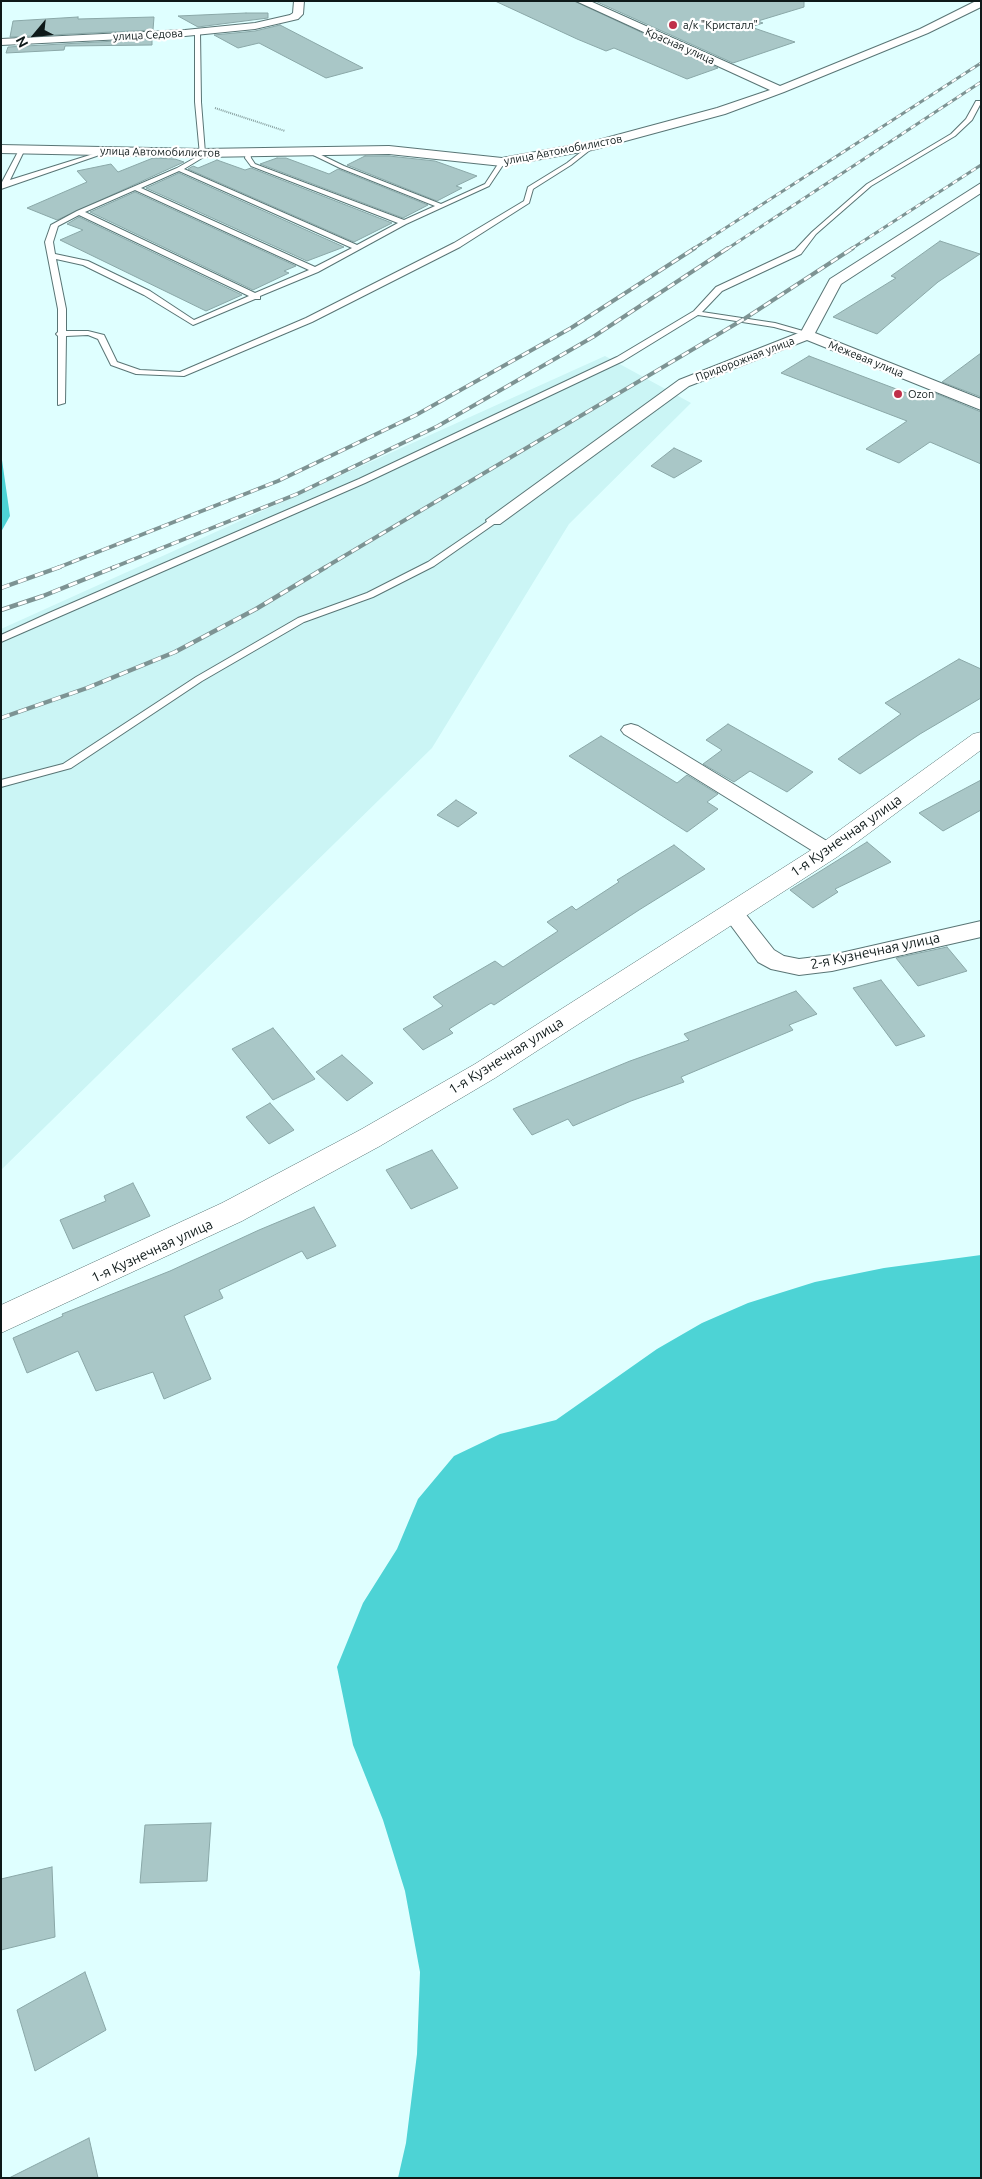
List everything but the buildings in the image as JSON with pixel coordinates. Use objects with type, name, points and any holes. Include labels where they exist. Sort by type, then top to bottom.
[{"type":"street","name":"улица Седова","points":[[1,42],[197,32],[255,26],[294,17],[298,14],[299,1]]},
{"type":"street","name":"Красная улица","points":[[581,1],[780,90]]},
{"type":"street","name":"улица Автомобилистов","points":[[1,149],[202,153],[389,150],[502,162],[592,146],[721,111],[780,90],[924,31],[981,3]]},
{"type":"street","name":"Придорожная улица","points":[[494,520],[684,382],[807,335],[835,282],[981,186]]},
{"type":"street","name":"Межевая улица","points":[[807,335],[981,405]]},
{"type":"street","points":[[631,730],[828,851]]},
{"type":"street","name":"1-я Кузнечная улица","points":[[1,1320],[232,1212],[370,1138],[485,1071],[828,851],[981,739]]},
{"type":"street","name":"2-я Кузнечная улица","points":[[732,912],[766,956],[779,963],[799,967],[832,963],[981,929]]},
{"type":"lane","points":[[61,403],[60,334],[62,309],[49,242],[55,225],[79,212],[179,170],[204,156],[202,153],[198,102],[197,32]]},
{"type":"lane","points":[[1,639],[52,615],[362,481],[620,359],[697,313],[719,288],[798,252],[814,233],[869,185],[953,135],[969,120],[978,102]]},
{"type":"lane","points":[[60,334],[88,333],[101,337],[114,363],[138,372],[181,374],[309,320],[457,245],[527,202],[530,188],[569,164],[592,146]]},
{"type":"lane","points":[[3,187],[22,149]]},
{"type":"lane","points":[[3,187],[108,151]]},
{"type":"lane","points":[[311,152],[342,167],[441,206]]},
{"type":"lane","points":[[248,153],[248,158],[253,165],[404,223]]},
{"type":"lane","points":[[53,256],[85,263],[147,293],[193,323],[315,270],[404,223],[487,185],[502,162]]},
{"type":"lane","points":[[179,170],[358,248]]},
{"type":"lane","points":[[135,188],[315,270]]},
{"type":"lane","points":[[79,212],[257,296]]},
{"type":"lane","points":[[697,313],[775,325],[807,335]]},
{"type":"lane","points":[[1,784],[67,766],[208,674],[301,620],[370,594],[431,564],[494,520]]},
{"type":"path","points":[[198,102],[288,132]]},
{"type":"shaded area","points":[[605,356],[691,403],[569,524],[432,748],[1,1170],[1,629]]},
{"type":"shaded area","points":[[1,453],[10,516],[1,532]]},
{"type":"shaded area","points":[[981,1255],[981,2178],[398,2178],[406,2143],[417,2054],[420,1972],[405,1891],[383,1820],[353,1745],[337,1667],[363,1603],[397,1549],[418,1499],[454,1456],[500,1434],[556,1420],[657,1349],[702,1323],[748,1303],[815,1282],[884,1268]]},
{"type":"railway","points":[[693,249],[981,63]]},
{"type":"railway","points":[[727,249],[981,82]]},
{"type":"railway","points":[[851,249],[981,165]]},
{"type":"railway","points":[[57,568],[278,481],[416,415],[571,328],[695,248]]},
{"type":"railway","points":[[112,568],[297,494],[438,426],[593,337],[728,248]]},
{"type":"railway","points":[[324,568],[744,319],[853,248]]},
{"type":"railway","points":[[1,588],[60,567]]},
{"type":"railway","points":[[1,610],[43,596],[115,567]]},
{"type":"railway","points":[[1,718],[87,688],[175,652],[256,609],[326,567]]},
{"type":"place","name":"а/к \"Кристалл\"","points":[[673,25]]},
{"type":"place","name":"Ozon","points":[[898,394]]}]
